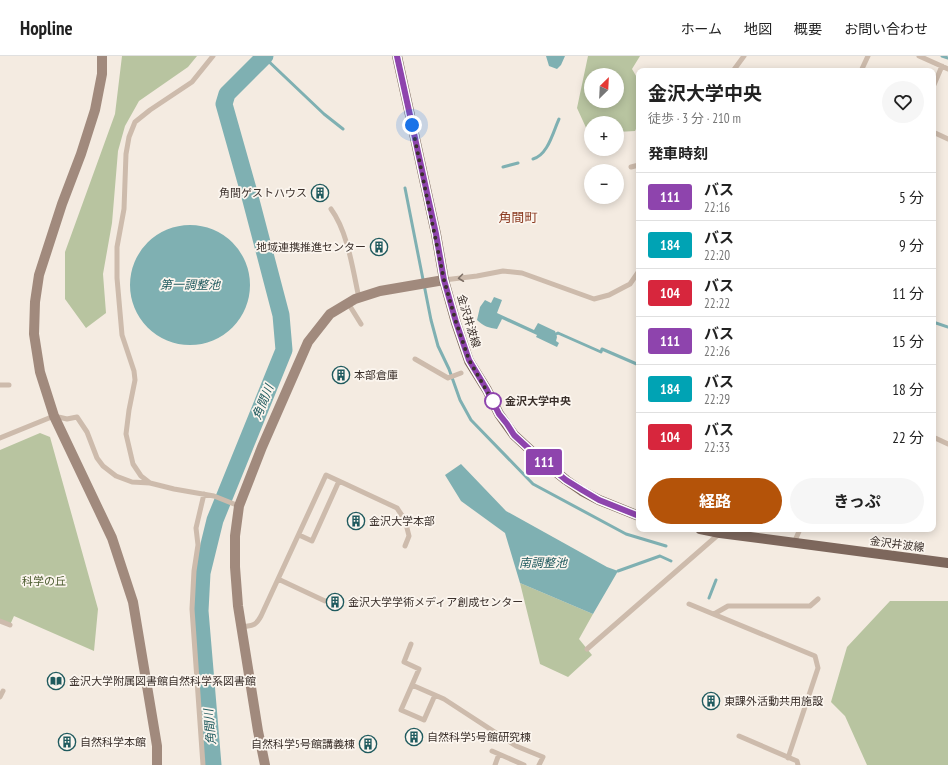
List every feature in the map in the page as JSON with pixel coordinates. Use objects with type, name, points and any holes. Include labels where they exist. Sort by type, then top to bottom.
[{"type":"main road","name":"金沢井波線","points":[[397,56],[434,226],[444,280],[469,360],[499,414],[514,435],[566,480],[599,500],[636,515]]},
{"type":"main road","name":"金沢井波線","points":[[715,532],[948,563]]},
{"type":"street","points":[[102,56],[102,74],[95,110],[39,275],[34,334],[40,372],[54,416],[112,538],[133,602],[157,746],[158,765]]},
{"type":"street","points":[[265,765],[241,627],[235,567],[235,536],[239,506],[262,447],[308,342],[330,314],[348,303],[380,291],[444,280]]},
{"type":"lane","points":[[150,483],[141,476],[133,464],[126,434],[134,371],[122,335],[117,278],[117,247],[124,209],[126,154],[129,137],[135,122],[150,110],[192,82],[213,56]]},
{"type":"lane","points":[[735,68],[744,56]]},
{"type":"lane","points":[[862,68],[868,56]]},
{"type":"lane","points":[[919,56],[948,69]]},
{"type":"lane","points":[[936,79],[942,66]]},
{"type":"lane","points":[[936,133],[948,138]]},
{"type":"lane","points":[[631,167],[636,166]]},
{"type":"lane","points":[[331,210],[336,215],[343,232],[359,298]]},
{"type":"lane","points":[[444,280],[503,271],[522,272],[594,299],[610,295],[630,284],[636,275]]},
{"type":"lane","points":[[348,303],[361,324]]},
{"type":"lane","points":[[416,360],[448,378],[459,374]]},
{"type":"lane","points":[[0,385],[9,385]]},
{"type":"lane","points":[[0,438],[54,416],[67,419],[77,416],[88,432],[97,458],[116,476],[132,482],[150,483],[174,490],[214,496],[239,506]]},
{"type":"lane","points":[[936,438],[948,444]]},
{"type":"lane","points":[[241,627],[254,625],[258,622],[326,475],[397,508],[405,520],[409,536],[405,546]]},
{"type":"lane","points":[[299,535],[312,541],[339,481]]},
{"type":"lane","points":[[202,765],[192,609],[194,571],[198,545],[196,528],[204,494]]},
{"type":"lane","points":[[794,543],[799,532]]},
{"type":"lane","points":[[587,649],[720,533]]},
{"type":"lane","points":[[278,579],[325,601]]},
{"type":"lane","points":[[714,614],[728,606],[810,606],[818,599]]},
{"type":"lane","points":[[689,604],[815,656],[818,668],[788,758]]},
{"type":"lane","points":[[0,621],[10,625]]},
{"type":"lane","points":[[411,644],[404,662],[419,669],[401,710],[424,720],[435,695]]},
{"type":"lane","points":[[412,685],[444,699],[516,746],[543,757],[539,765]]},
{"type":"lane","points":[[0,697],[3,691]]},
{"type":"lane","points":[[739,736],[797,761],[798,765]]},
{"type":"lane","points":[[492,751],[524,765]]},
{"type":"lane","points":[[495,765],[499,754]]},
{"type":"green space","points":[[122,56],[197,56],[188,67],[139,101],[125,126],[118,151],[112,223],[103,274],[106,313],[86,328],[65,299],[65,252],[115,114]]},
{"type":"green space","points":[[588,56],[640,56],[632,69],[636,76],[635,131],[624,132],[624,116],[584,116],[584,123],[577,108],[584,75],[584,108],[624,108],[624,68],[585,68]]},
{"type":"green space","name":"科学の丘","points":[[40,433],[50,437],[98,609],[94,651],[14,616],[10,625],[0,621],[0,450]]},
{"type":"green space","points":[[520,583],[593,614],[579,639],[592,655],[568,677],[540,664]]},
{"type":"green space","points":[[890,601],[948,601],[948,765],[867,765],[845,716],[831,702],[847,647]]},
{"type":"water","points":[[546,56],[565,56],[561,65],[557,69],[549,66]]},
{"type":"water","name":"第一調整池","points":[[190,225],[202,226],[213,230],[223,235],[232,243],[240,252],[245,262],[249,273],[249,297],[245,308],[240,318],[232,327],[223,335],[213,340],[202,344],[190,345],[178,344],[167,340],[157,335],[148,327],[140,318],[135,308],[131,297],[130,285],[131,273],[135,262],[140,252],[148,243],[157,235],[167,230],[178,226]]},
{"type":"water","points":[[494,297],[502,300],[497,313],[534,330],[538,323],[555,331],[557,337],[556,341],[559,343],[557,347],[536,337],[537,335],[502,319],[497,329],[491,328],[479,322],[477,320],[480,307],[485,300],[491,303]]},
{"type":"water","name":"南調整池","points":[[461,464],[506,511],[607,567],[618,571],[593,614],[520,583],[505,533],[461,501],[445,475]]},
{"type":"waterway","name":"角間川","points":[[213,765],[200,611],[202,573],[215,520],[284,350],[281,315],[224,104],[227,94],[265,56]]},
{"type":"waterway","points":[[942,56],[948,58]]},
{"type":"waterway","points":[[264,57],[324,114],[343,129]]},
{"type":"waterway","points":[[533,159],[543,153],[559,119]]},
{"type":"waterway","points":[[503,167],[518,163]]},
{"type":"waterway","points":[[405,188],[431,320],[438,346],[449,369],[460,400],[471,420],[533,484],[626,534],[666,546]]},
{"type":"waterway","points":[[936,323],[948,327]]},
{"type":"waterway","points":[[556,334],[558,333],[601,352],[602,349],[636,364]]},
{"type":"waterway","points":[[618,571],[660,556],[671,561]]},
{"type":"waterway","points":[[709,598],[716,580]]},
{"type":"bus line","name":"111","points":[[397,56],[436,234],[444,280],[469,360],[499,414],[514,435],[566,480],[599,500],[636,515]]},
{"type":"place","name":"角間ゲストハウス","points":[[320,193]]},
{"type":"place","name":"地域連携推進センター","points":[[379,247]]},
{"type":"place","name":"本部倉庫","points":[[341,375]]},
{"type":"place","name":"金沢大学中央","points":[[493,401]]},
{"type":"place","name":"金沢大学本部","points":[[356,521]]},
{"type":"place","name":"金沢大学学術メディア創成センター","points":[[335,602]]},
{"type":"place","name":"金沢大学附属図書館自然科学系図書館","points":[[56,681]]},
{"type":"place","name":"東課外活動共用施設","points":[[711,701]]},
{"type":"place","name":"自然科学5号館研究棟","points":[[414,737]]},
{"type":"place","name":"自然科学本館","points":[[67,742]]},
{"type":"place","name":"自然科学5号館講義棟","points":[[368,744]]},
{"type":"district","name":"角間町","points":[[518,217]]},
{"type":"route","points":[[412,125],[436,234],[444,280],[456,322],[469,360],[493,401]]}]
